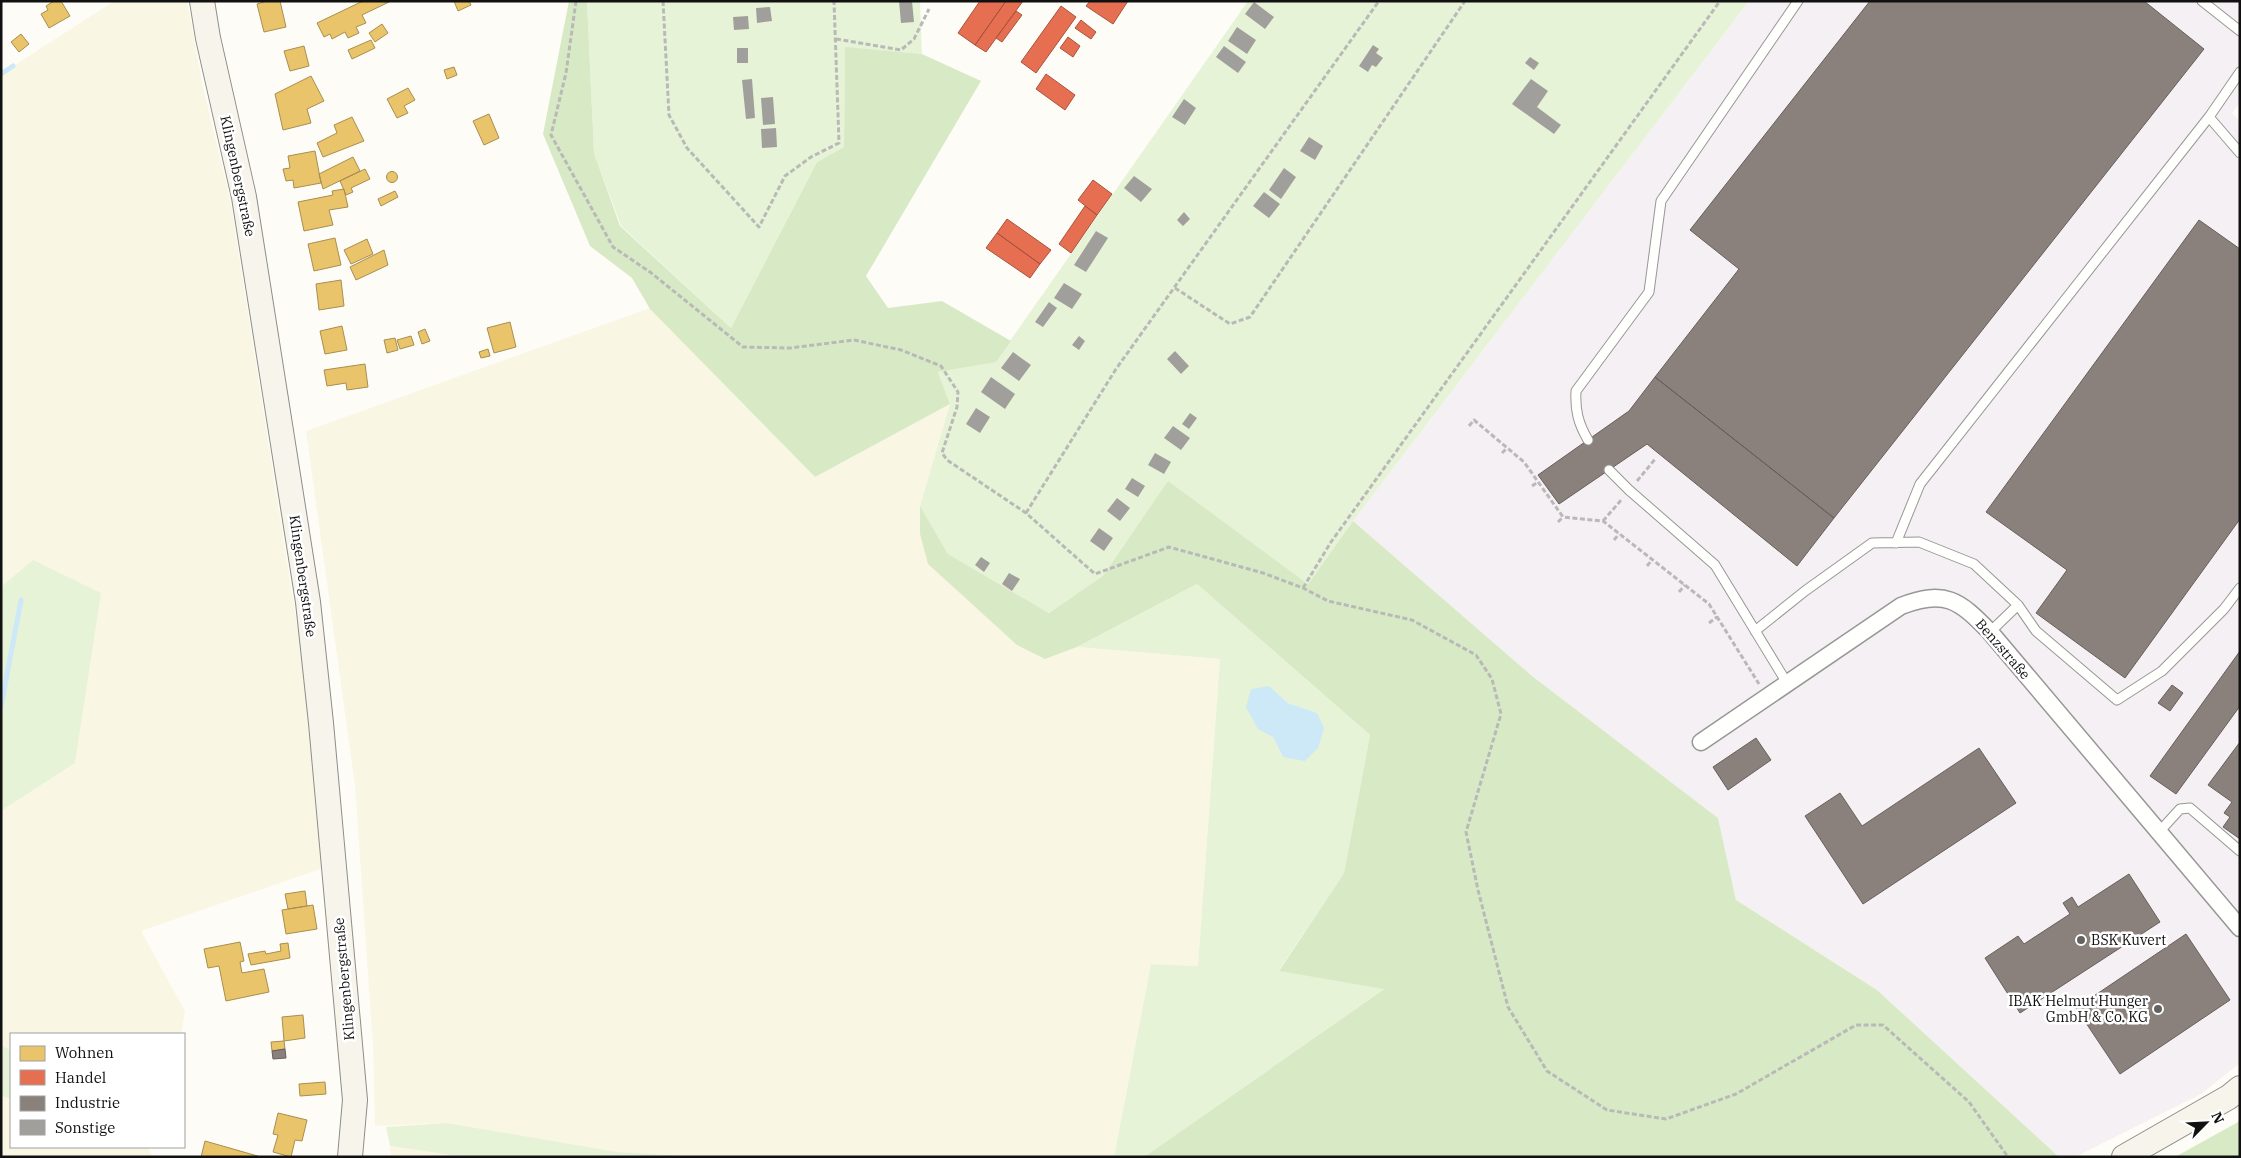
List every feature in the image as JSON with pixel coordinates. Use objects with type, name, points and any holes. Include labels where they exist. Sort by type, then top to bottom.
[{"type":"street","name":"Klingenbergstraße","points":[[202,1],[208,38],[244,197],[308,602],[321,723],[355,1100],[350,1157]]},
{"type":"street","name":"Benzstraße","points":[[1701,742],[1901,606],[1922,598],[1943,598],[1966,608],[1990,632],[2240,928]]},
{"type":"street","points":[[2124,1157],[2240,1088]]},
{"type":"lane","points":[[1588,440],[1580,426],[1575,409],[1576,391],[1649,292],[1661,201],[1798,1]]},
{"type":"lane","points":[[2202,1],[2240,31]]},
{"type":"lane","points":[[1896,543],[1920,484],[2209,117],[2240,72]]},
{"type":"lane","points":[[2209,117],[2240,153]]},
{"type":"lane","points":[[1609,470],[1629,490],[1715,565],[1787,683]]},
{"type":"lane","points":[[1755,631],[1872,543],[1919,542],[1974,564],[2018,605],[2036,631],[2117,700],[2162,671],[2224,609],[2240,588]]},
{"type":"lane","points":[[1990,632],[2018,605]]},
{"type":"lane","points":[[2159,832],[2180,809],[2190,808],[2240,851]]},
{"type":"path","points":[[576,1],[566,73],[551,135],[613,247],[650,272],[743,347],[790,348],[854,340],[901,350],[941,366],[958,392],[956,407],[942,453],[947,460],[1026,512],[1095,574],[1169,547],[1262,573],[1303,588],[1328,601],[1412,620],[1476,655],[1492,679],[1501,714],[1466,832],[1478,890],[1508,1007],[1547,1072],[1607,1110],[1666,1119],[1736,1094],[1856,1025],[1883,1026],[1969,1102],[2008,1157]]},
{"type":"path","points":[[663,1],[669,115],[687,148],[758,227],[785,176],[811,157],[839,143],[834,1]]},
{"type":"path","points":[[1026,512],[1116,369],[1379,1]]},
{"type":"path","points":[[1175,288],[1230,324],[1250,317],[1465,1]]},
{"type":"path","points":[[1303,588],[1331,542],[1720,1]]},
{"type":"path","points":[[836,39],[901,50],[914,39],[929,9]]},
{"type":"path","points":[[1469,426],[1474,420],[1524,462],[1562,517],[1603,521],[1709,604],[1767,696]]},
{"type":"path","points":[[1502,453],[1507,448]]},
{"type":"path","points":[[1642,474],[1656,458]]},
{"type":"path","points":[[1532,486],[1538,482]]},
{"type":"path","points":[[1603,521],[1629,490]]},
{"type":"path","points":[[1558,522],[1562,517]]},
{"type":"path","points":[[1614,540],[1619,534]]},
{"type":"path","points":[[1647,566],[1652,560]]},
{"type":"path","points":[[1679,592],[1685,586]]},
{"type":"path","points":[[1709,623],[1717,617]]},
{"type":"shaded area","points":[[114,1],[187,1],[203,87],[230,198],[299,638],[326,867],[141,931],[185,1011],[181,1033],[10,1033],[10,1148],[148,1148],[153,1157],[1,1157],[1,811],[75,763],[1,587],[1,74]]},
{"type":"shaded area","points":[[1749,1],[2240,1],[2240,103],[2232,113],[2240,121],[2240,1063],[2201,1094],[2075,1157],[2059,1157],[1877,990],[1736,900],[1718,818],[1532,676],[1353,521]]},
{"type":"shaded area","points":[[650,308],[815,477],[950,404],[920,506],[1045,659],[1077,647],[1220,659],[1198,966],[1151,964],[1114,1157],[703,1157],[618,1152],[447,1123],[375,1126],[373,1046],[355,786],[306,431]]},
{"type":"shaded area","points":[[390,1146],[403,1148],[464,1157],[391,1157]]},
{"type":"green space","points":[[569,1],[587,1],[594,153],[620,226],[731,328],[817,162],[844,147],[845,47],[922,54],[981,81],[866,276],[888,308],[942,301],[1011,341],[996,362],[938,372],[950,404],[815,477],[650,309],[632,278],[590,246],[543,134]]},
{"type":"green space","points":[[587,1],[920,1],[922,54],[845,48],[844,147],[817,162],[731,328],[621,226],[594,153]]},
{"type":"green space","points":[[1248,1],[1749,1],[1353,521],[1308,584],[1168,482],[1103,577],[1049,613],[948,554],[920,506],[950,404],[938,372],[996,361]]},
{"type":"green space","points":[[1168,481],[1308,584],[1353,521],[1532,676],[1718,818],[1736,900],[1877,990],[2059,1157],[1144,1157],[1384,989],[1279,971],[1344,873],[1370,735],[1197,584],[1077,647],[1045,659],[1017,645],[928,564],[920,534],[920,506],[948,554],[1049,613],[1103,576]]},
{"type":"green space","points":[[33,560],[101,593],[75,763],[1,811],[1,587]]},
{"type":"green space","points":[[1197,584],[1370,735],[1344,873],[1279,970],[1385,988],[1144,1157],[1114,1157],[1151,964],[1198,966],[1220,659],[1077,647]],"holes":[[[1269,686],[1288,703],[1317,713],[1283,757],[1273,737]]]},
{"type":"green space","points":[[1,1046],[10,1050],[10,1098],[1,1096]]},
{"type":"green space","points":[[2240,1121],[2240,1157],[2175,1157]]},
{"type":"green space","points":[[447,1123],[618,1152],[703,1157],[464,1157],[390,1146],[386,1127]]},
{"type":"water","points":[[1269,686],[1288,703],[1317,713],[1324,728],[1318,748],[1305,761],[1283,757],[1273,737],[1258,729],[1246,707],[1251,689]]},
{"type":"building: Wohnen","points":[[54,1],[61,1],[70,16],[49,28],[41,14],[48,10],[46,6]]},
{"type":"building: Wohnen","points":[[267,1],[280,1],[286,27],[264,32],[257,4]]},
{"type":"building: Wohnen","points":[[363,1],[389,2],[362,15],[366,23],[356,27],[359,33],[348,38],[345,32],[332,39],[330,34],[324,37],[317,23]]},
{"type":"building: Wohnen","points":[[454,1],[469,1],[471,5],[458,11]]},
{"type":"building: Wohnen","points":[[382,24],[388,33],[375,42],[369,33]]},
{"type":"building: Wohnen","points":[[21,34],[29,44],[19,52],[11,42]]},
{"type":"building: Wohnen","points":[[371,40],[375,48],[352,59],[348,50]]},
{"type":"building: Wohnen","points":[[304,46],[309,66],[290,71],[284,51]]},
{"type":"building: Wohnen","points":[[454,67],[457,75],[447,79],[444,70]]},
{"type":"building: Wohnen","points":[[311,76],[324,101],[307,109],[311,123],[283,130],[275,94]]},
{"type":"building: Wohnen","points":[[408,88],[415,100],[404,106],[408,113],[397,118],[387,99]]},
{"type":"building: Wohnen","points":[[489,114],[499,138],[484,145],[473,121]]},
{"type":"building: Wohnen","points":[[352,117],[364,141],[323,157],[317,143],[337,133],[334,125]]},
{"type":"building: Wohnen","points":[[315,151],[321,183],[294,188],[293,180],[286,181],[283,169],[290,168],[288,156]]},
{"type":"building: Wohnen","points":[[353,157],[360,171],[323,189],[319,174]]},
{"type":"building: Wohnen","points":[[365,169],[370,179],[351,188],[353,192],[346,195],[340,181]]},
{"type":"building: Wohnen","points":[[390,172],[394,172],[397,177],[396,181],[390,182],[387,179],[387,175]]},
{"type":"building: Wohnen","points":[[344,189],[348,207],[329,210],[333,225],[304,231],[298,202],[333,195],[332,191]]},
{"type":"building: Wohnen","points":[[395,191],[398,197],[381,206],[378,199]]},
{"type":"building: Wohnen","points":[[335,238],[341,265],[314,271],[308,244]]},
{"type":"building: Wohnen","points":[[367,239],[373,254],[351,264],[344,250]]},
{"type":"building: Wohnen","points":[[384,250],[388,265],[356,280],[350,267]]},
{"type":"building: Wohnen","points":[[341,280],[344,306],[319,310],[316,284]]},
{"type":"building: Wohnen","points":[[510,322],[516,347],[494,353],[487,328]]},
{"type":"building: Wohnen","points":[[342,326],[347,350],[325,354],[320,331]]},
{"type":"building: Wohnen","points":[[425,329],[430,341],[422,344],[418,332]]},
{"type":"building: Wohnen","points":[[411,336],[414,345],[400,349],[397,340]]},
{"type":"building: Wohnen","points":[[395,338],[398,350],[387,353],[384,340]]},
{"type":"building: Wohnen","points":[[488,349],[490,356],[481,358],[479,352]]},
{"type":"building: Wohnen","points":[[365,364],[368,387],[347,390],[346,383],[327,386],[324,370]]},
{"type":"building: Wohnen","points":[[305,891],[307,906],[288,909],[285,894]]},
{"type":"building: Wohnen","points":[[313,905],[317,929],[286,934],[282,910]]},
{"type":"building: Wohnen","points":[[240,942],[244,961],[240,962],[242,973],[264,969],[269,992],[226,1001],[219,966],[208,968],[204,949]]},
{"type":"building: Wohnen","points":[[288,943],[290,958],[251,965],[248,954],[265,951],[266,954],[281,951],[280,944]]},
{"type":"building: Wohnen","points":[[303,1015],[305,1038],[284,1041],[282,1017]]},
{"type":"building: Wohnen","points":[[284,1041],[285,1049],[272,1051],[271,1042]]},
{"type":"building: Wohnen","points":[[325,1082],[326,1094],[300,1096],[299,1084]]},
{"type":"building: Wohnen","points":[[278,1113],[307,1120],[302,1141],[295,1140],[291,1157],[273,1152],[278,1135],[273,1134]]},
{"type":"building: Wohnen","points":[[205,1141],[261,1157],[201,1157]]},
{"type":"building: Handel","points":[[980,1],[1006,1],[975,45],[958,33]]},
{"type":"building: Handel","points":[[1006,1],[1023,1],[986,52],[975,45]]},
{"type":"building: Handel","points":[[1090,1],[1128,1],[1113,24],[1086,6]]},
{"type":"building: Handel","points":[[1061,6],[1076,17],[1036,73],[1021,62]]},
{"type":"building: Handel","points":[[1016,11],[1022,15],[1002,42],[996,38]]},
{"type":"building: Handel","points":[[1081,20],[1096,32],[1091,39],[1075,28]]},
{"type":"building: Handel","points":[[1068,37],[1080,46],[1073,57],[1060,48]]},
{"type":"building: Handel","points":[[1046,74],[1075,95],[1065,110],[1036,89]]},
{"type":"building: Handel","points":[[1093,180],[1112,194],[1097,215],[1078,200]]},
{"type":"building: Handel","points":[[1085,206],[1097,215],[1071,253],[1059,244]]},
{"type":"building: Handel","points":[[1007,219],[1051,250],[1040,264],[997,233]]},
{"type":"building: Handel","points":[[997,233],[1040,264],[1030,278],[986,248]]},
{"type":"building: Industrie","points":[[1870,1],[2144,1],[2204,49],[1834,518],[1655,377],[1739,269],[1690,230]]},
{"type":"building: Industrie","points":[[2199,220],[2240,249],[2240,519],[2125,678],[2036,613],[2067,570],[1986,512]]},
{"type":"building: Industrie","points":[[1655,377],[1834,518],[1797,566],[1647,444],[1559,504],[1538,475],[1629,411]]},
{"type":"building: Industrie","points":[[2240,651],[2240,706],[2176,794],[2150,776]]},
{"type":"building: Industrie","points":[[2172,685],[2183,693],[2170,711],[2158,703]]},
{"type":"building: Industrie","points":[[1756,738],[1771,760],[1728,790],[1713,767]]},
{"type":"building: Industrie","points":[[2240,742],[2240,839],[2223,827],[2230,817],[2224,813],[2232,802],[2208,785]]},
{"type":"building: Industrie","points":[[1979,748],[2016,803],[1863,904],[1805,816],[1840,793],[1862,826]]},
{"type":"building: Industrie","name":"BSK Kuvert","points":[[2129,874],[2160,922],[2020,1013],[1985,958],[2018,936],[2024,944],[2070,914],[2063,903],[2072,897],[2078,907]]},
{"type":"building: Industrie","points":[[2186,934],[2230,1000],[2120,1074],[2076,1008]]},
{"type":"building: Industrie","points":[[285,1049],[286,1058],[273,1059],[272,1051]]},
{"type":"building: Sonstige","points":[[899,1],[912,1],[914,22],[901,23]]},
{"type":"building: Sonstige","points":[[1254,2],[1274,17],[1265,29],[1245,14]]},
{"type":"building: Sonstige","points":[[770,7],[772,21],[757,23],[756,8]]},
{"type":"building: Sonstige","points":[[748,16],[749,29],[734,30],[733,17]]},
{"type":"building: Sonstige","points":[[1237,27],[1256,40],[1247,54],[1228,41]]},
{"type":"building: Sonstige","points":[[1373,45],[1379,49],[1376,53],[1383,58],[1376,67],[1372,65],[1368,72],[1359,66]]},
{"type":"building: Sonstige","points":[[1224,46],[1246,62],[1238,73],[1216,57]]},
{"type":"building: Sonstige","points":[[737,48],[748,48],[748,63],[737,63]]},
{"type":"building: Sonstige","points":[[1530,57],[1539,63],[1534,70],[1525,63]]},
{"type":"building: Sonstige","points":[[752,79],[755,118],[746,119],[742,80]]},
{"type":"building: Sonstige","points":[[1531,79],[1548,91],[1537,107],[1561,125],[1554,134],[1512,104]]},
{"type":"building: Sonstige","points":[[773,97],[775,124],[763,125],[761,98]]},
{"type":"building: Sonstige","points":[[1184,99],[1196,108],[1185,125],[1172,117]]},
{"type":"building: Sonstige","points":[[776,128],[777,147],[762,148],[761,129]]},
{"type":"building: Sonstige","points":[[1309,137],[1323,146],[1315,160],[1300,151]]},
{"type":"building: Sonstige","points":[[1284,168],[1296,177],[1281,199],[1269,190]]},
{"type":"building: Sonstige","points":[[1134,176],[1152,189],[1141,202],[1124,188]]},
{"type":"building: Sonstige","points":[[1264,192],[1280,204],[1269,218],[1253,206]]},
{"type":"building: Sonstige","points":[[1184,212],[1190,219],[1183,226],[1177,220]]},
{"type":"building: Sonstige","points":[[1096,231],[1108,238],[1086,272],[1074,265]]},
{"type":"building: Sonstige","points":[[1064,283],[1082,294],[1072,309],[1054,298]]},
{"type":"building: Sonstige","points":[[1049,302],[1057,308],[1043,327],[1035,322]]},
{"type":"building: Sonstige","points":[[1079,336],[1085,341],[1079,350],[1072,345]]},
{"type":"building: Sonstige","points":[[1175,351],[1189,366],[1181,374],[1167,359]]},
{"type":"building: Sonstige","points":[[1013,352],[1031,365],[1019,381],[1001,368]]},
{"type":"building: Sonstige","points":[[991,377],[1015,394],[1005,409],[981,392]]},
{"type":"building: Sonstige","points":[[976,408],[990,417],[980,433],[966,424]]},
{"type":"building: Sonstige","points":[[1190,413],[1197,418],[1189,429],[1182,424]]},
{"type":"building: Sonstige","points":[[1173,426],[1190,438],[1181,450],[1164,438]]},
{"type":"building: Sonstige","points":[[1155,453],[1171,462],[1164,474],[1148,465]]},
{"type":"building: Sonstige","points":[[1132,478],[1145,486],[1138,497],[1125,489]]},
{"type":"building: Sonstige","points":[[1117,498],[1130,508],[1120,521],[1107,511]]},
{"type":"building: Sonstige","points":[[1099,528],[1113,538],[1104,551],[1090,541]]},
{"type":"building: Sonstige","points":[[981,557],[990,563],[984,572],[975,565]]},
{"type":"building: Sonstige","points":[[1009,573],[1020,579],[1012,591],[1002,584]]},
{"type":"waterway","points":[[1,74],[13,66]]},
{"type":"waterway","points":[[1,707],[21,600]]},
{"type":"place","name":"BSK Kuvert","points":[[2081,940]]},
{"type":"place","name":"IBAK Helmut Hunger GmbH & Co. KG","points":[[2158,1009]]}]
